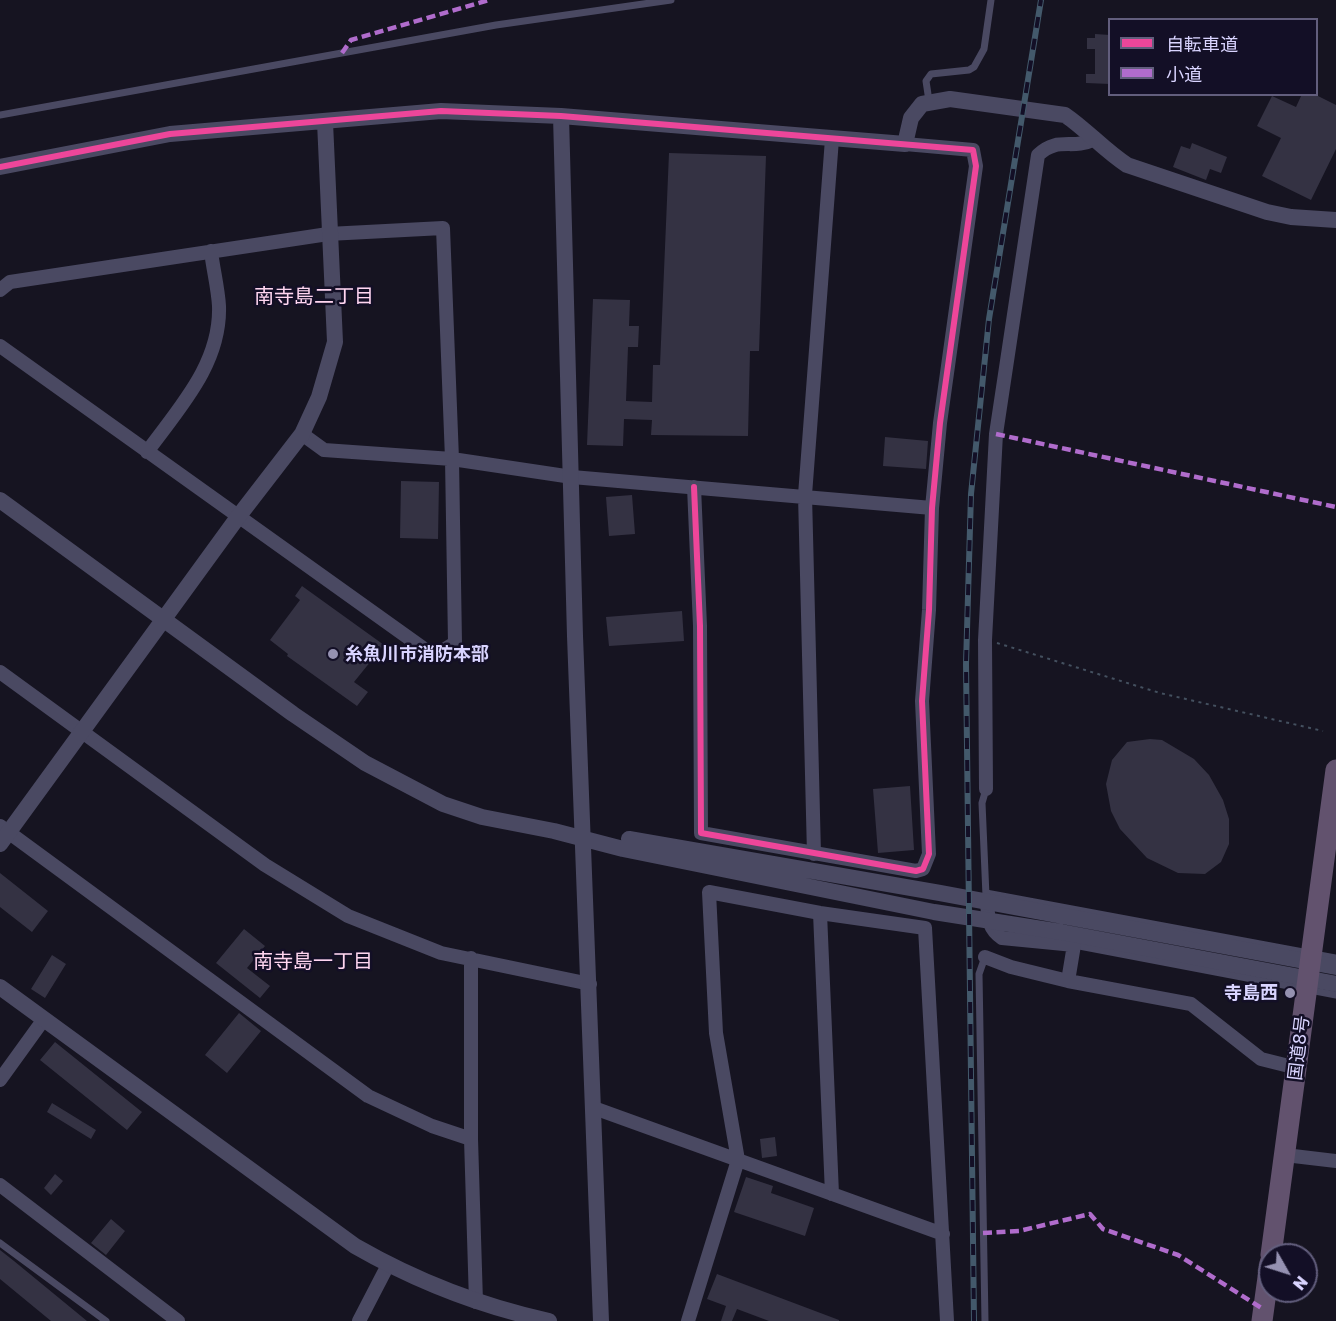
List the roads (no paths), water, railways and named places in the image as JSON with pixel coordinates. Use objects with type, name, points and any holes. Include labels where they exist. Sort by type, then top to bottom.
[{"type":"highway","name":"国道8号","points":[[1273,1243],[1336,770]]},
{"type":"highway","points":[[1262,1321],[1264,1303]]},
{"type":"street","points":[[905,144],[911,118],[922,104],[929,102],[950,99],[1065,115],[1078,124],[1093,140],[1127,165],[1229,200],[1291,217],[1336,220]]},
{"type":"street","points":[[0,167],[170,134],[441,111],[561,116],[973,150],[976,157],[940,423],[932,508],[929,610],[922,701],[927,863],[923,869],[916,870],[814,854],[701,833],[700,626],[694,487]]},
{"type":"street","points":[[561,116],[583,837],[601,1321]]},
{"type":"street","points":[[325,122],[328,234],[335,342],[319,397],[302,434],[238,517],[83,733],[3,834],[368,1096],[432,1126],[471,1138]]},
{"type":"street","points":[[814,854],[805,495],[832,139]]},
{"type":"street","points":[[986,789],[985,640],[996,434],[1038,155],[1055,143],[1083,145],[1093,140]]},
{"type":"street","points":[[0,290],[10,282],[328,234],[443,228],[452,459],[455,644],[434,656],[0,346]]},
{"type":"street","points":[[147,452],[204,373],[216,337],[219,306],[211,251]]},
{"type":"street","points":[[302,434],[324,450],[452,459],[572,477],[805,495],[932,508]]},
{"type":"street","points":[[0,500],[164,621],[356,757],[443,804],[482,817],[583,837],[623,849],[989,921],[1336,984]]},
{"type":"street","points":[[0,672],[304,891],[348,916],[441,953],[590,984]]},
{"type":"street","points":[[583,837],[625,838],[986,897],[1336,967]]},
{"type":"street","points":[[688,1321],[738,1160],[716,1033],[709,892],[820,913],[925,928],[947,1321]]},
{"type":"street","points":[[986,897],[989,921],[994,933],[1002,938],[1074,945],[1068,981]]},
{"type":"street","points":[[820,913],[832,1194]]},
{"type":"street","points":[[985,957],[1011,967],[1068,981],[1191,1004],[1261,1059],[1297,1068]]},
{"type":"street","points":[[471,958],[471,1138],[476,1302]]},
{"type":"street","points":[[0,987],[320,1222],[388,1265],[476,1302],[549,1321]]},
{"type":"street","points":[[0,1080],[44,1019]]},
{"type":"street","points":[[594,1108],[943,1234]]},
{"type":"street","points":[[1285,1155],[1336,1161]]},
{"type":"street","points":[[0,1185],[178,1321]]},
{"type":"street","points":[[359,1321],[388,1265]]},
{"type":"lane","points":[[0,115],[496,25],[671,0]]},
{"type":"lane","points":[[929,102],[926,81],[931,75],[969,70],[980,60],[991,0]]},
{"type":"lane","points":[[986,789],[982,803],[986,897],[1336,958]]},
{"type":"lane","points":[[1074,945],[1336,995]]},
{"type":"lane","points":[[985,957],[979,974],[985,1321]]},
{"type":"lane","points":[[0,1243],[105,1321]]},
{"type":"railway","points":[[974,1321],[966,664],[971,494],[989,319],[1041,0]]},
{"type":"place","name":"糸魚川市消防本部","points":[[333,654]]},
{"type":"place","name":"寺島西","points":[[1290,993]]},
{"type":"district","name":"南寺島二丁目","points":[[314,297]]},
{"type":"district","name":"南寺島一丁目","points":[[313,962]]}]
